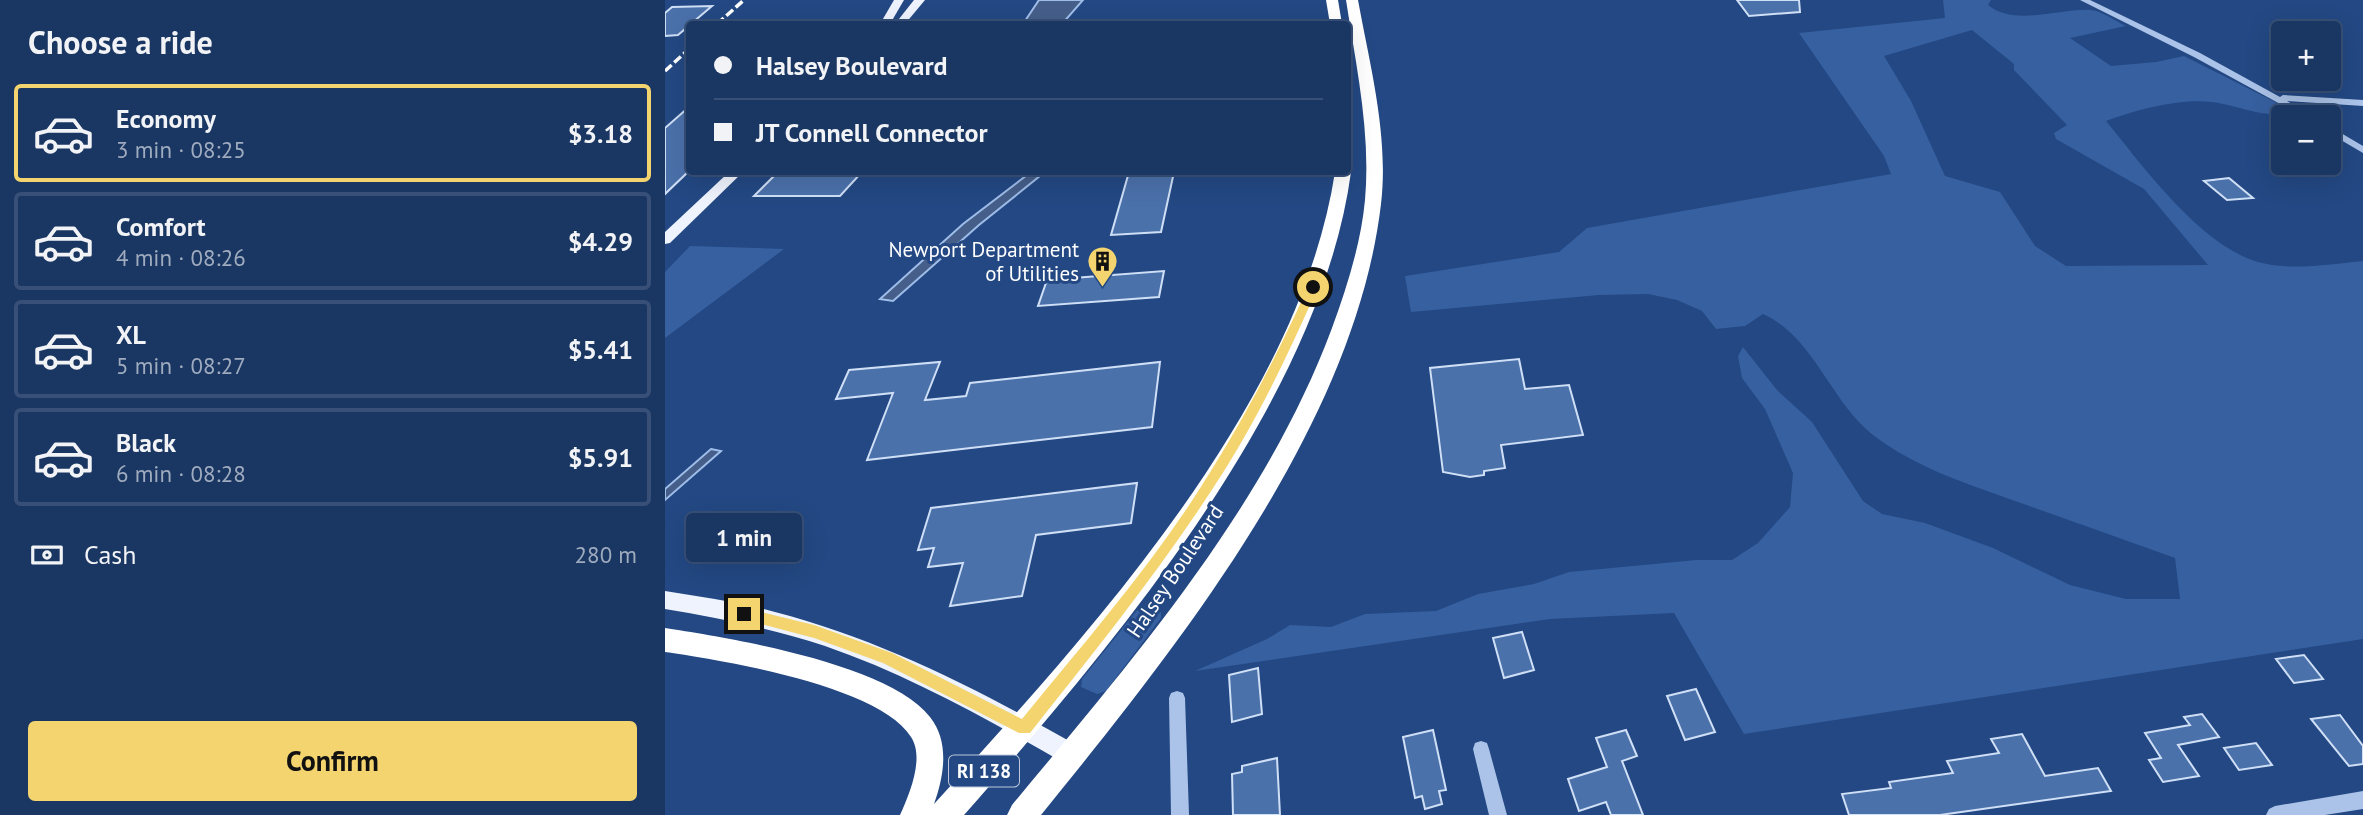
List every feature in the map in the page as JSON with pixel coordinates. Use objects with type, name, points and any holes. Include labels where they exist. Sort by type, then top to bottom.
[{"type":"highway","points":[[1332,0],[1336,21]]},
{"type":"highway","name":"Halsey Boulevard","points":[[1072,755],[1163,638],[1248,511],[1298,424],[1343,325],[1367,243],[1375,173],[1374,143],[1352,0]]},
{"type":"highway","name":"Halsey Boulevard","points":[[1025,728],[1153,566],[1243,431],[1284,353],[1313,287],[1332,229],[1342,175]]},
{"type":"highway","points":[[665,640],[726,650],[814,673],[867,690],[909,712],[926,736],[929,759],[926,785],[915,815]]},
{"type":"highway","name":"RI 138","points":[[944,815],[1025,728]]},
{"type":"highway","name":"RI 138","points":[[1022,815],[1072,755]]},
{"type":"main road","points":[[887,21],[899,0]]},
{"type":"main road","points":[[902,21],[920,0]]},
{"type":"main road","points":[[665,240],[733,175]]},
{"type":"main road","points":[[665,600],[725,610],[849,643],[921,673],[1072,755]]},
{"type":"street","points":[[2084,0],[2290,105]]},
{"type":"street","points":[[2278,98],[2363,103]]},
{"type":"street","points":[[2341,136],[2363,150]]},
{"type":"street","points":[[1177,698],[1180,815]]},
{"type":"street","points":[[1481,749],[1498,815]]},
{"type":"street","points":[[2275,815],[2363,800]]},
{"type":"shaded area","points":[[1039,0],[1083,0],[1065,21],[1025,21]]},
{"type":"shaded area","points":[[1943,0],[1991,0],[1988,5],[1999,11],[2024,16],[2091,10],[2126,26],[2070,38],[2111,66],[2156,62],[2184,56],[2281,105],[2271,105],[2271,114],[2212,102],[2172,103],[2106,121],[2178,206],[2221,244],[2244,257],[2267,264],[2290,266],[2363,261],[2363,639],[1744,734],[1674,613],[1550,619],[1195,671],[1267,639],[1290,625],[1331,627],[1365,614],[1436,611],[1478,594],[1534,584],[1569,572],[1696,560],[1732,560],[1758,543],[1790,507],[1793,473],[1765,409],[1742,378],[1738,356],[1743,347],[1777,390],[1812,422],[1863,501],[1882,514],[1925,523],[1993,548],[2070,585],[2126,599],[2180,599],[2175,558],[1961,482],[1890,447],[1858,421],[1796,338],[1781,324],[1763,314],[1745,326],[1716,329],[1702,311],[1677,300],[1648,294],[1599,295],[1411,312],[1405,276],[1559,252],[1587,228],[1891,174],[1884,156],[1799,33],[1945,18]],"holes":[[[1972,30],[2014,64],[2014,70],[2067,125],[2054,133],[2056,139],[2144,189],[2208,265],[2066,266],[2035,246],[2000,192],[1945,176],[1911,101],[1884,56]]]},
{"type":"shaded area","points":[[1027,175],[1043,175],[979,225],[893,301],[880,299],[963,224]]},
{"type":"shaded area","points":[[690,246],[784,249],[665,338],[665,272]]},
{"type":"shaded area","points":[[711,449],[721,451],[665,500],[665,489]]},
{"type":"shaded area","points":[[1144,606],[1161,612],[1161,618],[1106,691],[1097,694],[1081,687],[1082,679],[1138,609]]},
{"type":"building","points":[[1737,0],[1799,0],[1800,12],[1749,16]]},
{"type":"building","points":[[712,6],[694,21],[686,21],[686,28],[678,35],[665,36],[665,13],[672,7]]},
{"type":"building","points":[[686,110],[686,174],[665,194],[665,128]]},
{"type":"building","points":[[775,175],[859,175],[840,196],[754,196]]},
{"type":"building","points":[[1128,175],[1173,175],[1161,232],[1111,235]]},
{"type":"building","points":[[2229,178],[2253,198],[2227,200],[2204,181]]},
{"type":"building","name":"Newport Department of Utilities","points":[[1164,271],[1159,297],[1038,306],[1047,280]]},
{"type":"building","points":[[1519,359],[1525,389],[1569,385],[1583,435],[1501,445],[1505,468],[1484,471],[1484,475],[1470,477],[1443,472],[1430,368]]},
{"type":"building","points":[[940,362],[925,400],[966,396],[970,383],[1160,362],[1152,427],[867,460],[893,393],[836,399],[849,370]]},
{"type":"building","points":[[1137,483],[1131,523],[1036,535],[1022,596],[950,606],[963,563],[928,567],[934,548],[918,550],[931,508]]},
{"type":"building","points":[[1522,632],[1534,670],[1504,678],[1493,638]]},
{"type":"building","points":[[2304,655],[2323,679],[2294,683],[2276,659]]},
{"type":"building","points":[[1258,668],[1262,714],[1232,722],[1229,675]]},
{"type":"building","points":[[1696,689],[1715,732],[1685,740],[1667,696]]},
{"type":"building","points":[[2202,714],[2219,737],[2178,745],[2199,776],[2163,782],[2149,760],[2161,758],[2145,733],[2190,725],[2184,717]]},
{"type":"building","points":[[2340,715],[2363,746],[2363,764],[2349,766],[2311,719]]},
{"type":"building","points":[[1433,730],[1446,790],[1439,791],[1442,804],[1425,809],[1422,796],[1415,798],[1403,737]]},
{"type":"building","points":[[1626,730],[1637,756],[1622,761],[1643,815],[1611,815],[1606,802],[1579,811],[1568,779],[1607,767],[1596,738]]},
{"type":"building","points":[[2022,734],[2045,776],[2098,768],[2111,791],[1940,815],[1849,815],[1842,794],[1891,788],[1889,782],[1953,773],[1947,761],[1999,753],[1991,739]]},
{"type":"building","points":[[2256,743],[2272,765],[2239,770],[2224,748]]},
{"type":"building","points":[[1277,758],[1280,815],[1233,815],[1232,774],[1242,772],[1242,766]]},
{"type":"railway","points":[[720,21],[744,0]]},
{"type":"railway","points":[[665,71],[686,52]]},
{"type":"place","name":"Newport Department of Utilities","points":[[1102,288]]},
{"type":"route","points":[[744,614],[797,626],[887,658],[1025,728],[1145,578],[1212,480],[1272,379],[1313,287]]}]
